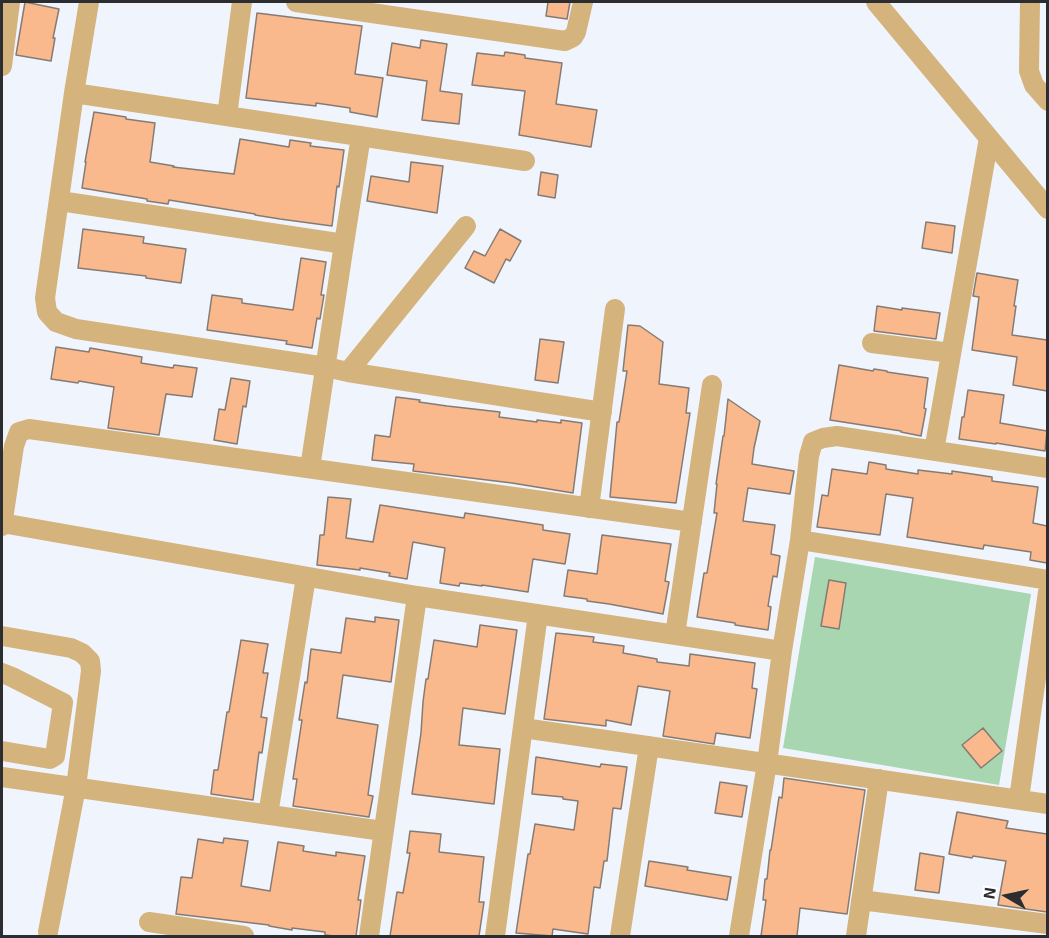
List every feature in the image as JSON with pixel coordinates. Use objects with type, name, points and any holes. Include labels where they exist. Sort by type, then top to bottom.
[{"type":"street","points":[[2,66],[3,39],[10,2]]},
{"type":"street","points":[[89,2],[45,298],[47,312],[56,322],[76,329],[602,412]]},
{"type":"street","points":[[227,116],[242,2]]},
{"type":"street","points":[[296,2],[565,41],[573,37],[576,32],[583,2]]},
{"type":"street","points":[[876,2],[1047,209]]},
{"type":"street","points":[[1030,2],[1029,71],[1034,85],[1047,101]]},
{"type":"street","points":[[74,93],[525,161]]},
{"type":"street","points":[[310,468],[362,136]]},
{"type":"street","points":[[934,450],[989,138]]},
{"type":"street","points":[[60,201],[344,243]]},
{"type":"street","points":[[348,372],[466,226]]},
{"type":"street","points":[[589,508],[615,309]]},
{"type":"street","points":[[872,343],[951,353]]},
{"type":"street","points":[[675,635],[712,385]]},
{"type":"street","points":[[692,522],[29,429],[19,432],[14,446],[2,525],[417,596],[782,651]]},
{"type":"street","points":[[740,936],[800,540],[808,456],[813,442],[837,436],[1047,468]]},
{"type":"street","points":[[800,540],[1047,580]]},
{"type":"street","points":[[268,814],[306,577]]},
{"type":"street","points":[[1019,800],[1041,686],[1047,592]]},
{"type":"street","points":[[369,936],[417,596]]},
{"type":"street","points":[[495,936],[538,614]]},
{"type":"street","points":[[2,636],[71,648],[82,653],[90,661],[91,670],[76,787],[48,933]]},
{"type":"street","points":[[2,673],[63,703],[55,756],[50,759],[2,751]]},
{"type":"street","points":[[523,728],[1047,804]]},
{"type":"street","points":[[620,936],[649,746]]},
{"type":"street","points":[[2,777],[383,831]]},
{"type":"street","points":[[856,936],[879,779]]},
{"type":"street","points":[[861,900],[1047,924]]},
{"type":"street","points":[[148,922],[244,936]]},
{"type":"green space","points":[[815,557],[1031,594],[999,785],[783,748]]},
{"type":"building","points":[[25,2],[59,9],[51,61],[16,55]]},
{"type":"building","points":[[548,2],[570,2],[567,19],[546,16]]},
{"type":"building","points":[[257,13],[362,26],[355,74],[383,78],[377,117],[350,112],[350,108],[316,103],[316,106],[246,98]]},
{"type":"building","points":[[421,40],[447,44],[440,91],[462,94],[459,124],[422,120],[427,81],[387,75],[392,43],[420,48]]},
{"type":"building","points":[[505,52],[525,55],[525,58],[562,63],[556,104],[597,110],[591,147],[519,135],[525,91],[472,85],[477,53],[504,56]]},
{"type":"building","points":[[94,112],[155,123],[150,162],[173,167],[234,174],[240,139],[289,147],[290,140],[311,143],[310,146],[344,150],[332,226],[169,200],[168,204],[147,201],[147,199],[82,188]]},
{"type":"building","points":[[411,162],[443,166],[437,213],[367,201],[371,176],[409,182]]},
{"type":"building","points":[[541,172],[558,175],[555,198],[538,195]]},
{"type":"building","points":[[926,222],[955,226],[952,253],[922,248]]},
{"type":"building","points":[[83,229],[144,237],[143,243],[186,249],[181,283],[146,278],[146,276],[78,268]]},
{"type":"building","points":[[500,229],[521,241],[510,261],[506,259],[494,283],[465,268],[474,251],[485,256]]},
{"type":"building","points":[[301,258],[326,262],[321,295],[324,295],[312,348],[286,344],[287,341],[207,330],[212,295],[242,299],[242,303],[293,310]]},
{"type":"building","points":[[977,273],[1018,280],[1012,335],[1047,340],[1047,391],[1013,385],[1017,357],[972,350],[979,297],[973,296]]},
{"type":"building","points":[[877,306],[940,313],[936,339],[874,331]]},
{"type":"building","points":[[628,325],[640,326],[663,342],[659,384],[689,388],[686,413],[690,413],[676,503],[610,497],[617,422],[619,422],[627,371],[623,371]]},
{"type":"building","points":[[540,339],[564,342],[558,383],[535,380]]},
{"type":"building","points":[[56,347],[89,352],[90,348],[142,357],[141,363],[173,368],[174,365],[197,368],[192,397],[166,394],[159,435],[108,428],[114,387],[51,379]]},
{"type":"building","points":[[839,365],[928,378],[921,436],[830,420]]},
{"type":"building","points":[[231,378],[250,381],[246,407],[243,406],[237,444],[214,440],[219,409],[225,410]]},
{"type":"building","points":[[968,390],[1004,395],[1000,423],[1047,431],[1045,451],[959,439]]},
{"type":"building","points":[[396,397],[500,412],[499,417],[537,422],[537,420],[561,423],[561,420],[582,423],[573,493],[413,471],[414,464],[372,460],[375,435],[390,437]]},
{"type":"building","points":[[728,399],[760,421],[752,464],[794,471],[790,494],[748,488],[743,521],[775,525],[771,554],[780,556],[777,577],[773,576],[768,606],[771,607],[768,630],[697,617],[717,513],[714,513],[716,484]]},
{"type":"building","points":[[869,462],[886,465],[886,469],[918,474],[918,470],[952,474],[952,471],[992,477],[992,481],[1038,487],[1033,523],[1047,526],[1047,563],[1030,560],[1031,552],[984,545],[983,549],[907,537],[913,498],[886,494],[880,535],[817,527],[822,495],[828,496],[832,469],[867,474]]},
{"type":"building","points":[[328,497],[351,499],[346,538],[373,542],[380,505],[464,518],[465,513],[543,525],[543,530],[570,534],[565,564],[533,559],[528,592],[482,585],[460,583],[459,586],[440,583],[445,548],[413,542],[407,579],[389,576],[390,573],[360,568],[360,570],[317,565],[320,535],[324,535]]},
{"type":"building","points":[[602,535],[671,544],[665,581],[669,582],[663,614],[564,596],[568,570],[597,574]]},
{"type":"building","points":[[829,580],[846,583],[839,629],[821,626]]},
{"type":"building","points":[[375,617],[399,620],[391,682],[343,675],[337,718],[378,725],[368,795],[373,796],[369,817],[293,806],[297,779],[293,779],[302,720],[299,720],[311,649],[341,653],[346,618],[375,622]]},
{"type":"building","points":[[480,625],[517,630],[505,714],[463,708],[459,745],[500,749],[494,804],[412,794],[426,679],[428,679],[434,640],[477,647]]},
{"type":"building","points":[[556,633],[594,637],[593,642],[624,646],[623,653],[657,659],[657,662],[689,666],[690,654],[755,663],[752,688],[757,689],[750,738],[716,733],[714,744],[663,736],[670,691],[638,686],[631,725],[606,720],[606,726],[544,719]]},
{"type":"building","points":[[241,640],[268,644],[263,673],[268,673],[261,717],[267,718],[262,753],[259,752],[253,800],[211,794],[214,770],[218,770]]},
{"type":"building","points":[[983,728],[1002,751],[981,768],[962,745]]},
{"type":"building","points":[[536,757],[600,767],[601,764],[627,767],[621,809],[613,808],[607,861],[604,861],[600,888],[594,887],[588,934],[553,929],[552,936],[516,933],[535,824],[574,830],[578,801],[532,794]]},
{"type":"building","points":[[784,778],[865,790],[847,914],[800,908],[797,936],[761,936],[766,900],[763,900],[765,879],[767,879],[770,850],[779,797],[782,798]]},
{"type":"building","points":[[720,782],[747,786],[742,817],[715,813]]},
{"type":"building","points":[[957,812],[1008,821],[1006,828],[1047,834],[1047,912],[998,905],[1006,861],[949,854]]},
{"type":"building","points":[[410,831],[441,834],[439,852],[484,857],[479,902],[484,902],[479,936],[390,936],[397,892],[403,893],[410,853],[407,853]]},
{"type":"building","points":[[224,838],[248,841],[241,886],[270,891],[278,842],[304,846],[303,851],[336,856],[336,852],[365,856],[358,900],[361,900],[356,936],[325,935],[325,932],[292,928],[292,930],[269,925],[176,914],[181,877],[192,878],[198,839],[223,843]]},
{"type":"building","points":[[920,853],[944,857],[939,893],[915,890]]},
{"type":"building","points":[[649,861],[731,877],[727,900],[645,886]]}]
